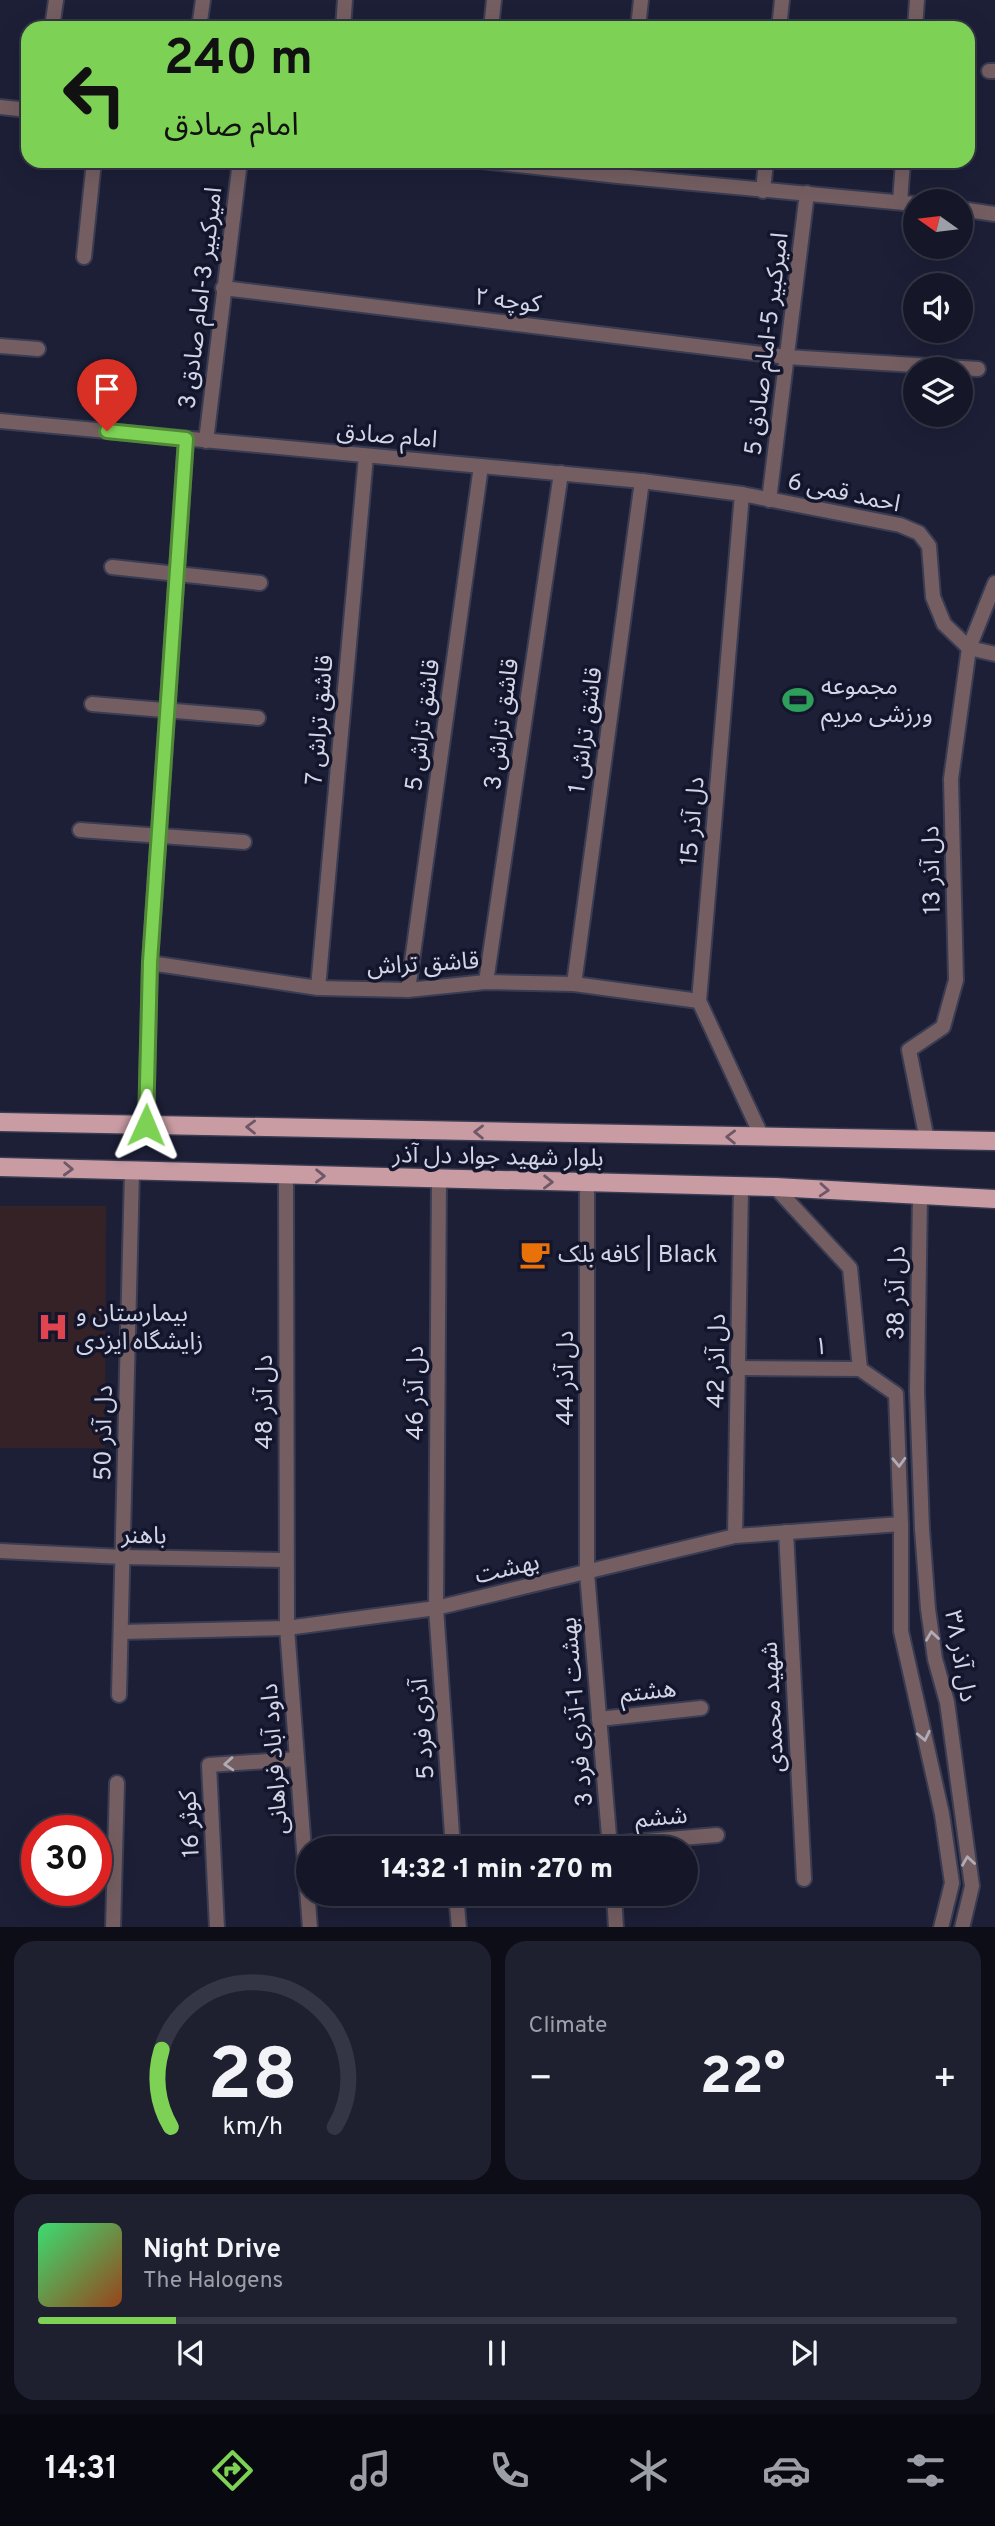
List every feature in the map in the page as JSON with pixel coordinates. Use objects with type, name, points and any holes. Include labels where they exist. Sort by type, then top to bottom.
[{"type":"main road","name":"بلوار شهید جواد دل آذر","points":[[0,1122],[995,1141]]},
{"type":"main road","name":"بلوار شهید جواد دل آذر","points":[[0,1167],[775,1187],[995,1199]]},
{"type":"street","points":[[53,21],[55,0]]},
{"type":"street","points":[[201,21],[203,0]]},
{"type":"street","points":[[344,21],[345,0]]},
{"type":"street","points":[[492,21],[494,0]]},
{"type":"street","points":[[639,21],[641,0]]},
{"type":"street","points":[[780,21],[782,0]]},
{"type":"street","points":[[916,21],[917,0]]},
{"type":"street","points":[[0,107],[21,109]]},
{"type":"street","points":[[84,257],[93,168]]},
{"type":"street","name":"امیرکبیر 3-امام صادق 3","points":[[206,441],[239,168]]},
{"type":"street","points":[[545,168],[903,202]]},
{"type":"street","points":[[618,176],[620,168]]},
{"type":"street","points":[[763,191],[765,168]]},
{"type":"street","points":[[900,202],[902,168]]},
{"type":"street","name":"امیرکبیر 5-امام صادق 5","points":[[769,500],[807,193]]},
{"type":"street","points":[[973,211],[995,214]]},
{"type":"street","name":"کوچه ۲","points":[[223,288],[787,357],[978,369]]},
{"type":"street","points":[[0,346],[38,349]]},
{"type":"street","name":"امام صادق","points":[[0,421],[642,481],[769,500]]},
{"type":"street","points":[[146,1125],[150,962],[186,439]]},
{"type":"street","name":"قاشق تراش 7","points":[[318,988],[366,456]]},
{"type":"street","name":"قاشق تراش 5","points":[[408,990],[481,466]]},
{"type":"street","name":"قاشق تراش 3","points":[[486,982],[561,473]]},
{"type":"street","name":"قاشق تراش 1","points":[[574,984],[642,481]]},
{"type":"street","name":"دل آذر 15","points":[[742,494],[699,1001],[762,1137]]},
{"type":"street","name":"احمد قمی 6","points":[[769,500],[900,525],[919,533],[929,546],[933,597],[944,624],[970,648],[995,654]]},
{"type":"street","points":[[112,567],[260,583]]},
{"type":"street","name":"دل آذر 13","points":[[927,1140],[909,1050],[943,1027],[956,980],[951,779],[970,648],[995,583]]},
{"type":"street","points":[[92,704],[258,718]]},
{"type":"street","points":[[80,830],[244,842]]},
{"type":"street","name":"قاشق تراش","points":[[150,962],[318,988],[408,990],[486,982],[574,984],[699,1001]]},
{"type":"street","name":"دل آذر 50","points":[[119,1695],[132,1171]]},
{"type":"street","name":"دل آذر 48","points":[[286,1175],[287,1628]]},
{"type":"street","name":"دل آذر 46","points":[[436,1608],[439,1179]]},
{"type":"street","name":"دل آذر 44","points":[[587,1182],[587,1573]]},
{"type":"street","name":"دل آذر 42","points":[[734,1536],[741,1186]]},
{"type":"street","points":[[775,1187],[850,1268],[860,1369]]},
{"type":"street","name":"دل آذر 38","points":[[917,1391],[920,1196]]},
{"type":"street","name":"۱","points":[[739,1368],[860,1369],[896,1394]]},
{"type":"street","name":"دل آذر ۳۸","points":[[917,1391],[928,1609],[935,1659],[947,1702],[972,1886],[962,1927]]},
{"type":"street","name":"دل آذر ۳۸","points":[[896,1394],[901,1524],[901,1631],[942,1814],[952,1883],[942,1927]]},
{"type":"street","name":"بهشت","points":[[121,1632],[287,1628],[436,1608],[734,1536],[901,1524]]},
{"type":"street","name":"شهید محمدی","points":[[786,1532],[804,1879]]},
{"type":"street","name":"باهنر","points":[[0,1551],[122,1557],[286,1560]]},
{"type":"street","name":"بهشت 1-آذری فرد 3","points":[[587,1573],[609,1836]]},
{"type":"street","name":"آذری فرد 5","points":[[436,1608],[452,1836]]},
{"type":"street","name":"داود آباد فراهانی","points":[[287,1628],[310,1927]]},
{"type":"street","name":"هشتم","points":[[599,1719],[701,1708]]},
{"type":"street","name":"کوثر 16","points":[[217,1927],[209,1765],[297,1759]]},
{"type":"street","points":[[113,1927],[117,1783]]},
{"type":"street","name":"ششم","points":[[698,1837],[717,1835]]},
{"type":"street","points":[[457,1906],[458,1927]]},
{"type":"street","points":[[615,1906],[616,1927]]},
{"type":"shaded area","name":"بیمارستان و زایشگاه ایزدی","points":[[0,1206],[106,1206],[105,1448],[0,1448]]},
{"type":"place","name":"مجموعه ورزشی مریم","points":[[798,700]]},
{"type":"place","name":"کافه بلک | Black","points":[[535,1254]]},
{"type":"place","name":"بیمارستان و زایشگاه ایزدی","points":[[53,1327]]},
{"type":"route","points":[[107,431],[186,439],[150,962],[146,1125]]}]
